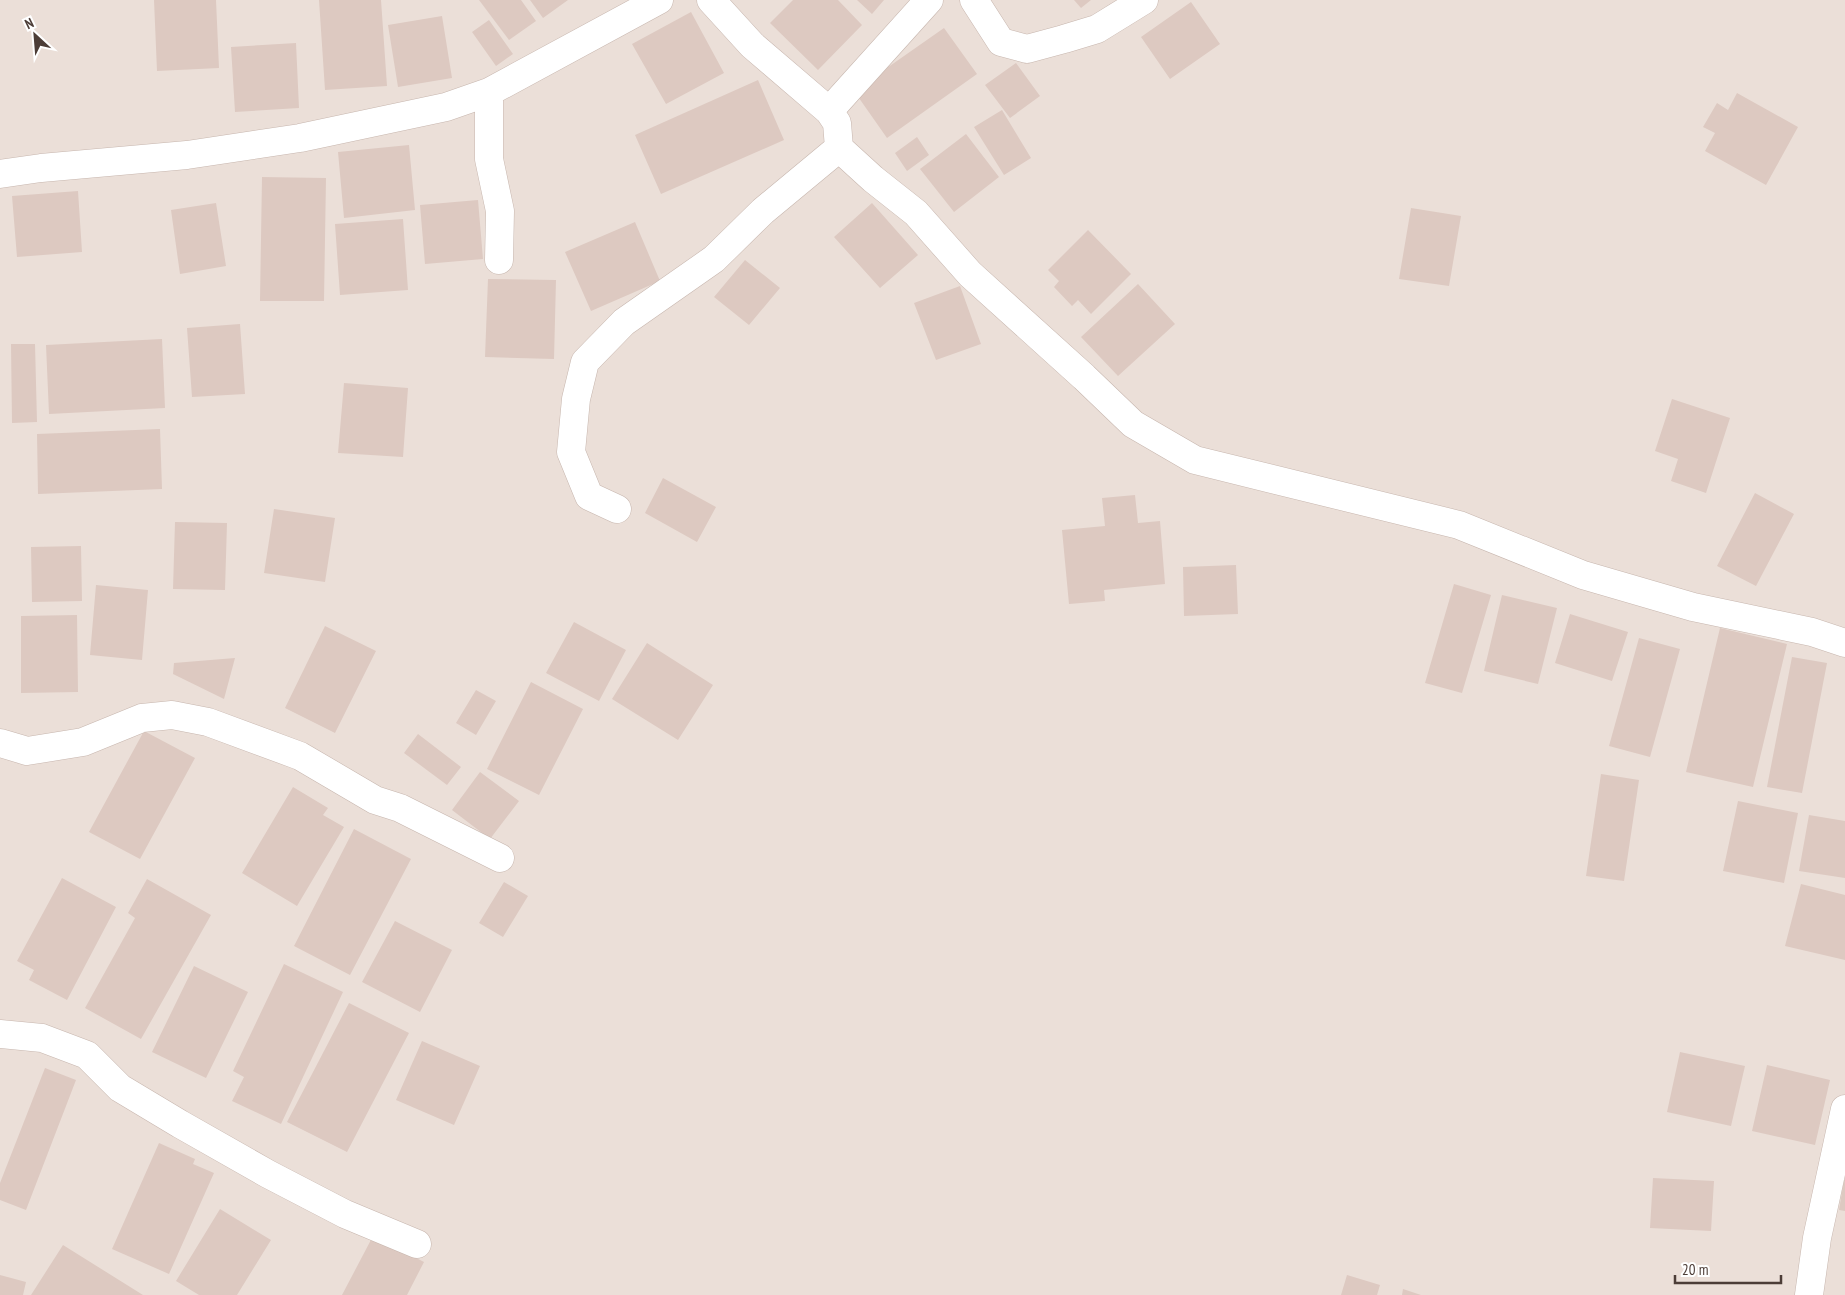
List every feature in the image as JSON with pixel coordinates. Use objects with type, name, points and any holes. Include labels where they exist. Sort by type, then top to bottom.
[{"type":"street","points":[[0,174],[41,168],[187,155],[300,138],[446,107],[489,92],[659,0]]},
{"type":"street","points":[[712,0],[752,45],[829,111],[837,123],[839,148],[916,213],[970,274],[1133,424],[1195,460],[1459,525],[1583,575],[1693,607],[1812,632],[1845,643]]},
{"type":"street","points":[[829,111],[929,0]]},
{"type":"street","points":[[974,0],[1001,42],[1027,49],[1097,29],[1144,0]]},
{"type":"street","points":[[489,92],[489,159],[500,211],[499,260]]},
{"type":"street","points":[[617,510],[589,496],[571,452],[576,399],[585,362],[624,322],[714,259],[763,211],[839,148]]},
{"type":"street","points":[[0,743],[27,751],[82,742],[142,718],[172,715],[208,722],[300,756],[375,800],[400,808],[500,858]]},
{"type":"street","points":[[0,1034],[42,1038],[87,1055],[120,1088],[180,1124],[268,1174],[345,1214],[417,1244]]},
{"type":"street","points":[[1809,1295],[1818,1238],[1845,1109]]},
{"type":"shaded area","points":[[0,0],[1845,0],[1845,1295],[0,1295]]},
{"type":"building","points":[[154,0],[216,0],[219,68],[157,71]]},
{"type":"building","points":[[319,0],[381,0],[387,86],[325,90]]},
{"type":"building","points":[[479,0],[521,0],[536,21],[509,40]]},
{"type":"building","points":[[530,0],[568,0],[543,18]]},
{"type":"building","points":[[793,0],[838,0],[862,25],[818,70],[770,23]]},
{"type":"building","points":[[857,0],[884,0],[872,14]]},
{"type":"building","points":[[1074,0],[1091,0],[1081,8]]},
{"type":"building","points":[[1191,2],[1220,44],[1170,79],[1141,37]]},
{"type":"building","points":[[691,12],[724,73],[666,104],[632,44]]},
{"type":"building","points":[[442,16],[452,78],[398,87],[388,25]]},
{"type":"building","points":[[489,20],[513,54],[496,66],[472,32]]},
{"type":"building","points":[[944,28],[977,74],[887,138],[854,91]]},
{"type":"building","points":[[296,43],[299,108],[235,112],[231,47]]},
{"type":"building","points":[[1016,63],[1040,96],[1010,118],[985,85]]},
{"type":"building","points":[[758,80],[784,140],[661,194],[635,135]]},
{"type":"building","points":[[1737,93],[1798,127],[1766,185],[1705,151],[1715,133],[1703,127],[1717,103],[1728,110]]},
{"type":"building","points":[[1002,110],[1031,158],[1004,175],[974,127]]},
{"type":"building","points":[[966,134],[999,177],[954,212],[920,169]]},
{"type":"building","points":[[917,137],[929,155],[907,171],[895,153]]},
{"type":"building","points":[[409,145],[415,210],[344,218],[338,152]]},
{"type":"building","points":[[262,177],[326,178],[324,301],[260,301]]},
{"type":"building","points":[[78,191],[82,252],[17,257],[12,196]]},
{"type":"building","points":[[478,200],[483,259],[425,264],[420,205]]},
{"type":"building","points":[[216,203],[226,266],[180,274],[171,210]]},
{"type":"building","points":[[872,203],[918,255],[880,288],[834,237]]},
{"type":"building","points":[[1411,208],[1461,216],[1449,286],[1399,279]]},
{"type":"building","points":[[403,219],[408,290],[340,295],[335,224]]},
{"type":"building","points":[[635,222],[660,281],[591,311],[565,252]]},
{"type":"building","points":[[1088,230],[1131,274],[1091,314],[1078,300],[1072,306],[1054,287],[1059,281],[1048,270]]},
{"type":"building","points":[[745,260],[780,288],[749,325],[714,297]]},
{"type":"building","points":[[488,279],[556,280],[554,359],[485,357]]},
{"type":"building","points":[[1138,284],[1175,324],[1118,376],[1081,337]]},
{"type":"building","points":[[960,286],[981,344],[936,360],[914,303]]},
{"type":"building","points":[[240,324],[245,394],[192,397],[187,328]]},
{"type":"building","points":[[162,339],[165,408],[49,414],[46,345]]},
{"type":"building","points":[[11,344],[35,344],[37,422],[12,423]]},
{"type":"building","points":[[344,383],[408,388],[403,457],[338,453]]},
{"type":"building","points":[[1672,399],[1730,418],[1706,493],[1671,481],[1678,459],[1655,451]]},
{"type":"building","points":[[160,429],[162,489],[38,494],[37,434]]},
{"type":"building","points":[[663,478],[716,507],[697,542],[645,513]]},
{"type":"building","points":[[1755,493],[1794,514],[1756,586],[1717,566]]},
{"type":"building","points":[[1135,495],[1138,523],[1160,521],[1165,584],[1104,590],[1105,601],[1069,604],[1062,530],[1105,526],[1102,498]]},
{"type":"building","points":[[274,509],[335,518],[325,582],[264,573]]},
{"type":"building","points":[[175,522],[227,523],[225,590],[173,589]]},
{"type":"building","points":[[81,546],[82,601],[32,602],[31,547]]},
{"type":"building","points":[[1236,565],[1238,614],[1184,616],[1183,567]]},
{"type":"building","points":[[1454,584],[1491,595],[1462,693],[1425,683]]},
{"type":"building","points":[[96,585],[148,590],[142,660],[90,655]]},
{"type":"building","points":[[1502,595],[1557,608],[1538,684],[1484,671]]},
{"type":"building","points":[[1570,614],[1628,632],[1612,681],[1555,663]]},
{"type":"building","points":[[77,615],[78,692],[21,693],[21,616]]},
{"type":"building","points":[[574,622],[626,650],[599,701],[546,673]]},
{"type":"building","points":[[325,626],[376,651],[335,733],[285,708]]},
{"type":"building","points":[[1720,628],[1787,644],[1753,787],[1686,772]]},
{"type":"building","points":[[1639,638],[1680,649],[1650,757],[1609,746]]},
{"type":"building","points":[[647,643],[713,685],[678,740],[612,699]]},
{"type":"building","points":[[1792,657],[1827,663],[1802,793],[1767,787]]},
{"type":"building","points":[[235,658],[224,699],[173,674],[174,663]]},
{"type":"building","points":[[531,682],[583,709],[539,795],[487,769]]},
{"type":"building","points":[[476,690],[496,701],[476,735],[456,723]]},
{"type":"building","points":[[144,731],[195,758],[140,859],[89,832]]},
{"type":"building","points":[[418,734],[461,767],[447,785],[404,753]]},
{"type":"building","points":[[480,772],[519,801],[490,839],[452,810]]},
{"type":"building","points":[[1601,774],[1639,780],[1624,881],[1586,876]]},
{"type":"building","points":[[293,787],[328,808],[323,815],[344,827],[297,906],[242,873]]},
{"type":"building","points":[[1738,801],[1798,813],[1784,883],[1723,871]]},
{"type":"building","points":[[1809,815],[1845,821],[1845,878],[1799,871]]},
{"type":"building","points":[[354,829],[411,859],[350,975],[294,946]]},
{"type":"building","points":[[62,878],[116,907],[67,1000],[29,980],[34,970],[17,961]]},
{"type":"building","points":[[147,879],[211,915],[141,1039],[85,1008],[135,918],[128,913]]},
{"type":"building","points":[[504,882],[528,896],[503,937],[479,923]]},
{"type":"building","points":[[1801,884],[1845,895],[1845,960],[1785,946]]},
{"type":"building","points":[[395,921],[452,950],[420,1012],[362,982]]},
{"type":"building","points":[[284,964],[343,992],[281,1124],[232,1101],[244,1077],[233,1071]]},
{"type":"building","points":[[194,966],[248,992],[206,1078],[152,1052]]},
{"type":"building","points":[[349,1003],[409,1033],[347,1152],[287,1122]]},
{"type":"building","points":[[422,1041],[480,1066],[454,1125],[396,1100]]},
{"type":"building","points":[[1680,1052],[1745,1066],[1731,1126],[1667,1112]]},
{"type":"building","points":[[1767,1065],[1830,1080],[1815,1145],[1752,1131]]},
{"type":"building","points":[[45,1068],[76,1080],[26,1210],[0,1200],[0,1183]]},
{"type":"building","points":[[159,1143],[195,1159],[193,1164],[214,1173],[169,1274],[112,1249]]},
{"type":"building","points":[[1653,1178],[1714,1181],[1711,1231],[1650,1228]]},
{"type":"building","points":[[1845,1180],[1845,1211],[1839,1210]]},
{"type":"building","points":[[220,1209],[271,1240],[237,1295],[199,1295],[176,1281]]},
{"type":"building","points":[[373,1236],[424,1262],[407,1295],[342,1295]]},
{"type":"building","points":[[63,1245],[143,1295],[31,1295]]},
{"type":"building","points":[[0,1275],[26,1282],[23,1295],[0,1295]]},
{"type":"building","points":[[1347,1275],[1380,1285],[1377,1295],[1341,1295]]},
{"type":"building","points":[[1403,1289],[1421,1295],[1402,1295]]}]
